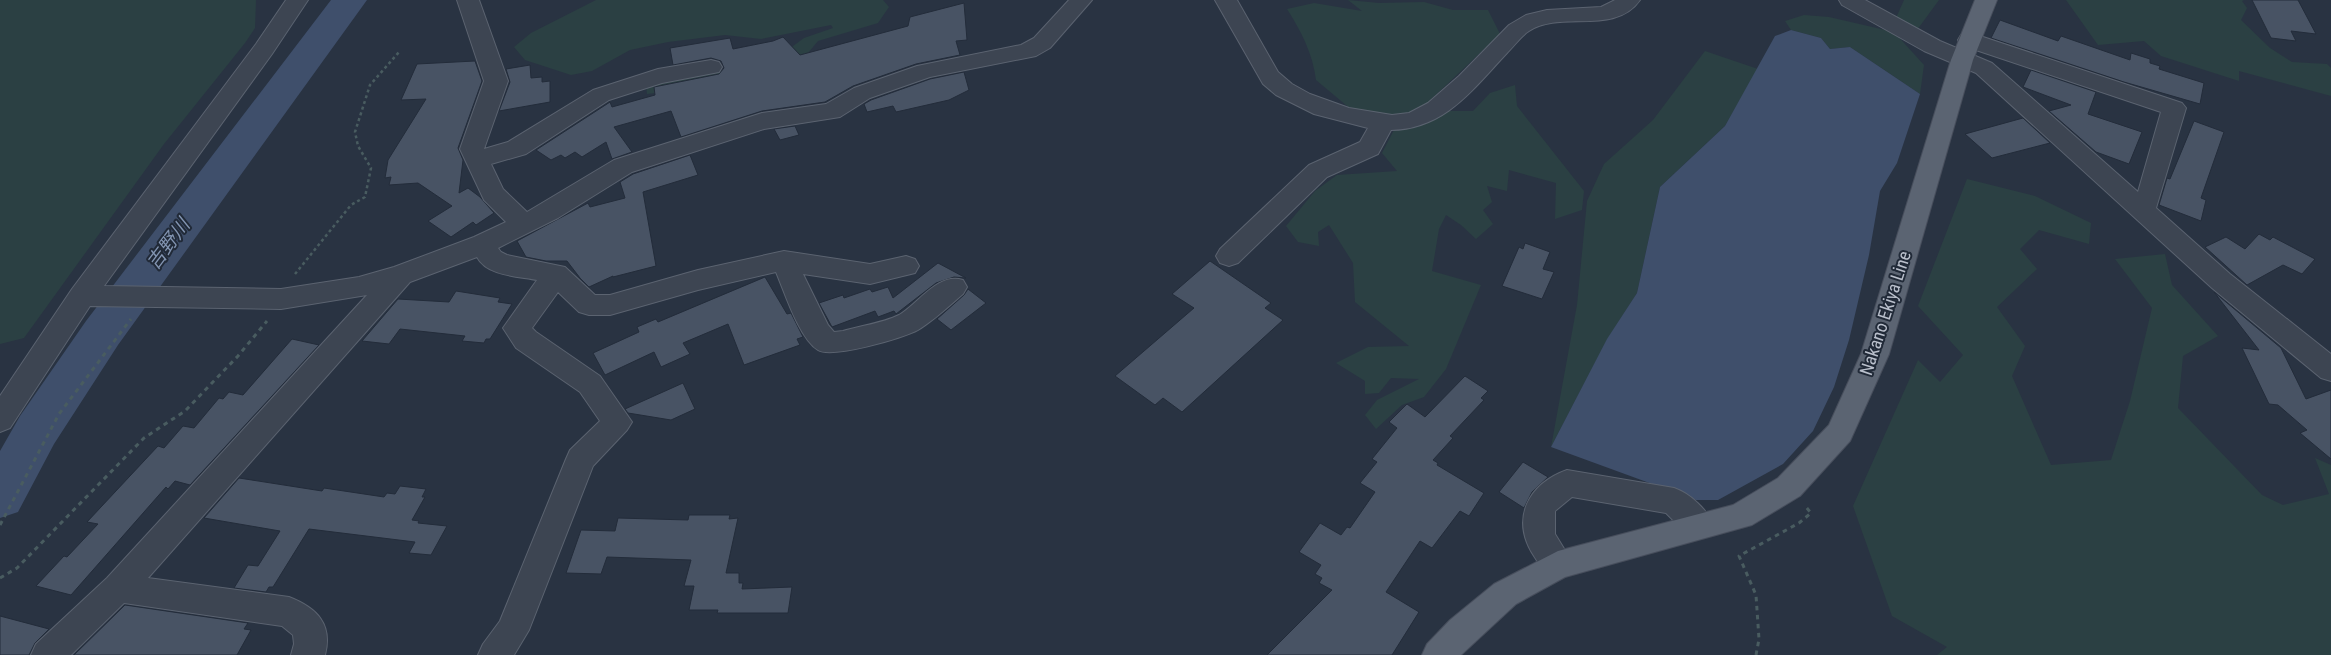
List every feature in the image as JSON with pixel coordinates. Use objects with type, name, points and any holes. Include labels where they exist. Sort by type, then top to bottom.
[{"type":"main road","name":"Nakano Ekiya Line","points":[[1439,655],[1462,631],[1505,594],[1558,565],[1741,516],[1789,487],[1840,433],[1875,354],[1965,50],[1986,0]]},
{"type":"street","points":[[2,415],[82,296],[264,49],[297,0]]},
{"type":"street","points":[[468,0],[496,80],[472,149],[493,194],[524,224]]},
{"type":"street","points":[[82,296],[281,299],[359,287],[402,275],[483,244],[524,224],[579,194],[623,166],[762,121],[832,111],[862,94],[925,72],[1028,51],[1042,42],[1081,0]]},
{"type":"street","points":[[1226,0],[1271,78],[1291,94],[1357,118],[1382,124],[1402,122],[1426,116],[1443,102],[1521,26],[1542,18],[1604,13],[1622,6],[1629,0]]},
{"type":"street","points":[[1850,0],[1904,32],[2174,108],[2147,203],[2140,208]]},
{"type":"street","points":[[1965,50],[2221,281],[2331,370]]},
{"type":"street","points":[[478,159],[517,148],[601,95],[658,76],[711,67]]},
{"type":"street","points":[[1229,256],[1318,171],[1369,148],[1382,124]]},
{"type":"street","points":[[483,244],[491,260],[502,264],[556,274],[589,305],[610,305],[698,280],[784,261],[870,274],[906,266]]},
{"type":"street","points":[[784,261],[817,332],[828,343],[843,342],[907,323],[954,287]]},
{"type":"street","points":[[495,655],[513,630],[581,459],[617,422],[590,384],[526,340],[517,328],[556,274]]},
{"type":"street","points":[[48,655],[118,588],[402,275]]},
{"type":"street","points":[[1558,565],[1539,537],[1540,506],[1567,483],[1674,501],[1699,526]]},
{"type":"street","points":[[118,588],[289,612],[308,627],[311,644],[308,655]]},
{"type":"path","points":[[0,578],[17,568],[144,438],[185,410],[238,356],[280,306],[286,284],[351,205],[365,197],[371,168],[358,146],[355,132],[370,85],[399,52]]},
{"type":"path","points":[[0,525],[59,414],[148,296]]},
{"type":"path","points":[[1756,655],[1759,640],[1756,595],[1739,556],[1799,523],[1811,513],[1789,487]]},
{"type":"green space","points":[[0,0],[256,0],[255,28],[245,43],[164,144],[24,338],[0,344]]},
{"type":"green space","points":[[596,0],[883,0],[889,7],[878,23],[818,41],[798,65],[696,88],[647,94],[646,84],[685,74],[720,71],[727,80],[781,55],[804,38],[833,28],[831,25],[761,39],[725,35],[668,42],[630,50],[592,71],[571,75],[525,60],[514,47],[531,33]]},
{"type":"green space","points":[[1348,0],[1379,3],[1424,2],[1453,10],[1488,10],[1500,34],[1422,108],[1399,116],[1353,111],[1316,80],[1306,43],[1287,9],[1314,3],[1362,11]]},
{"type":"green space","points":[[1904,0],[1939,0],[1917,30],[1896,18]]},
{"type":"green space","points":[[2066,0],[2244,0],[2242,1],[2247,8],[2241,20],[2270,48],[2292,62],[2327,64],[2331,68],[2331,96],[2239,71],[2239,81],[2161,56],[2144,41],[2098,45]]},
{"type":"green space","points":[[1804,15],[1829,17],[1894,32],[1924,65],[1920,94],[1850,47],[1830,49],[1821,38],[1791,30],[1785,21]]},
{"type":"green space","points":[[1705,51],[1758,69],[1725,126],[1660,187],[1637,293],[1607,340],[1551,447],[1577,305],[1587,201],[1604,164],[1653,120]]},
{"type":"green space","points":[[1515,85],[1517,106],[1584,191],[1582,210],[1555,219],[1556,183],[1509,170],[1507,191],[1487,186],[1492,202],[1483,210],[1493,224],[1476,239],[1461,225],[1446,215],[1439,229],[1432,271],[1481,285],[1446,369],[1424,397],[1402,405],[1376,429],[1365,415],[1377,400],[1419,379],[1391,378],[1379,393],[1365,394],[1365,381],[1336,363],[1368,347],[1409,346],[1355,302],[1353,263],[1329,225],[1318,232],[1319,246],[1298,242],[1286,226],[1315,191],[1337,175],[1397,171],[1382,153],[1395,128],[1420,125],[1445,111],[1473,111],[1490,93]]},
{"type":"green space","points":[[1967,179],[2035,196],[2091,223],[2089,244],[2039,230],[2020,249],[2037,269],[1997,307],[2025,346],[2012,376],[2051,465],[2111,460],[2130,401],[2152,308],[2115,259],[2165,254],[2172,285],[2218,336],[2183,356],[2178,408],[2262,495],[2283,505],[2329,494],[2315,458],[2331,465],[2331,655],[1937,655],[1947,647],[1892,616],[1853,506],[1918,360],[1940,382],[1963,355],[1918,306]]},
{"type":"water","points":[[1791,30],[1821,38],[1830,49],[1850,47],[1920,94],[1897,163],[1880,191],[1869,255],[1849,340],[1834,387],[1813,431],[1783,464],[1718,500],[1696,500],[1551,447],[1607,339],[1637,293],[1660,187],[1725,126],[1775,36]]},
{"type":"building","points":[[2252,0],[2298,0],[2316,34],[2291,31],[2296,41],[2271,38]]},
{"type":"building","points":[[964,3],[967,40],[956,41],[960,55],[916,64],[853,86],[825,102],[762,111],[681,137],[671,111],[614,127],[632,152],[612,159],[606,142],[582,157],[575,152],[565,158],[561,155],[551,160],[536,150],[610,102],[612,107],[655,95],[654,87],[719,74],[724,68],[721,61],[711,58],[673,65],[670,48],[730,38],[733,49],[773,41],[783,37],[800,55],[908,26],[910,17]]},
{"type":"building","points":[[2000,20],[2058,41],[2061,36],[2130,60],[2131,53],[2150,59],[2150,63],[2160,66],[2159,69],[2204,83],[2200,104],[2124,82],[1991,38]]},
{"type":"building","points":[[475,61],[482,81],[458,148],[463,160],[459,193],[468,188],[480,197],[494,213],[476,225],[473,222],[451,237],[428,221],[452,206],[418,183],[389,185],[391,177],[385,178],[388,160],[426,99],[401,100],[417,64]]},
{"type":"building","points":[[530,65],[531,78],[542,77],[542,82],[550,81],[550,102],[499,111],[510,82],[506,69]]},
{"type":"building","points":[[2031,70],[2096,92],[2088,114],[2142,132],[2129,164],[2096,152],[2049,111],[2071,105],[2023,87]]},
{"type":"building","points":[[964,72],[969,90],[949,100],[896,112],[893,106],[867,112],[864,104],[930,79]]},
{"type":"building","points":[[2023,118],[2050,143],[1992,158],[1965,134]]},
{"type":"building","points":[[2194,121],[2224,132],[2201,198],[2206,200],[2201,221],[2159,205],[2167,178],[2170,179]]},
{"type":"building","points":[[795,126],[799,135],[780,140],[774,129]]},
{"type":"building","points":[[690,155],[698,175],[643,192],[656,266],[613,276],[589,287],[567,261],[546,261],[526,257],[517,241],[588,203],[590,207],[625,198],[620,182],[633,174]]},
{"type":"building","points":[[2259,234],[2270,240],[2273,237],[2315,259],[2302,274],[2283,265],[2247,285],[2205,247],[2226,237],[2245,249]]},
{"type":"building","points":[[1525,243],[1550,252],[1543,269],[1554,272],[1542,299],[1502,286],[1519,247],[1523,249]]},
{"type":"building","points":[[1210,261],[1271,303],[1265,308],[1283,320],[1182,412],[1163,398],[1155,405],[1115,376],[1194,308],[1172,294]]},
{"type":"building","points":[[938,263],[966,278],[954,277],[936,283],[896,314],[894,311],[878,317],[875,311],[832,327],[819,303],[843,295],[844,298],[870,289],[872,292],[888,287],[893,298]]},
{"type":"building","points":[[765,277],[787,314],[791,313],[803,337],[797,339],[800,345],[744,365],[728,324],[683,343],[690,354],[661,367],[654,352],[605,375],[593,353],[639,332],[637,327],[656,319],[658,322]]},
{"type":"building","points":[[968,289],[986,303],[951,330],[937,319],[964,295]]},
{"type":"building","points":[[456,291],[500,298],[498,302],[512,304],[490,339],[486,339],[484,343],[462,341],[465,336],[400,329],[389,344],[362,341],[398,299],[449,302]]},
{"type":"building","points":[[2214,292],[2281,348],[2306,399],[2331,390],[2331,459],[2300,433],[2307,430],[2278,405],[2269,404],[2242,348],[2259,350]]},
{"type":"building","points":[[292,339],[319,345],[190,485],[175,481],[168,489],[166,487],[71,595],[36,586],[98,524],[87,522],[158,446],[164,448],[183,426],[194,428],[219,398],[223,399],[229,392],[243,395]]},
{"type":"building","points":[[1465,376],[1488,391],[1481,398],[1484,400],[1450,436],[1453,438],[1433,460],[1438,463],[1437,465],[1484,493],[1469,516],[1460,511],[1432,548],[1420,541],[1386,592],[1419,612],[1392,655],[1267,655],[1332,590],[1319,583],[1322,578],[1315,574],[1321,565],[1299,552],[1320,523],[1341,535],[1347,527],[1350,528],[1375,492],[1360,483],[1377,462],[1372,459],[1397,428],[1389,422],[1407,404],[1425,417]]},
{"type":"building","points":[[683,383],[695,409],[671,420],[628,413],[625,409]]},
{"type":"building","points":[[1523,462],[1548,477],[1532,492],[1524,508],[1499,492]]},
{"type":"building","points":[[239,478],[322,491],[324,488],[384,497],[387,493],[395,494],[400,486],[426,489],[422,497],[425,497],[412,520],[419,521],[418,523],[447,526],[431,555],[409,553],[415,542],[309,529],[273,587],[269,587],[266,592],[234,588],[248,565],[258,566],[280,531],[204,518]]},
{"type":"building","points":[[689,515],[730,515],[729,519],[738,518],[726,573],[739,573],[739,583],[743,583],[742,589],[792,587],[788,613],[717,613],[718,610],[689,610],[694,586],[684,586],[691,560],[607,557],[601,574],[566,573],[581,530],[615,531],[618,518],[688,520]]},
{"type":"building","points":[[125,605],[248,623],[244,629],[251,630],[237,655],[74,655]]},
{"type":"building","points":[[0,616],[49,629],[35,643],[29,655],[0,655]]},
{"type":"waterway","name":"吉野川","points":[[0,497],[37,430],[102,333],[349,0]]}]
